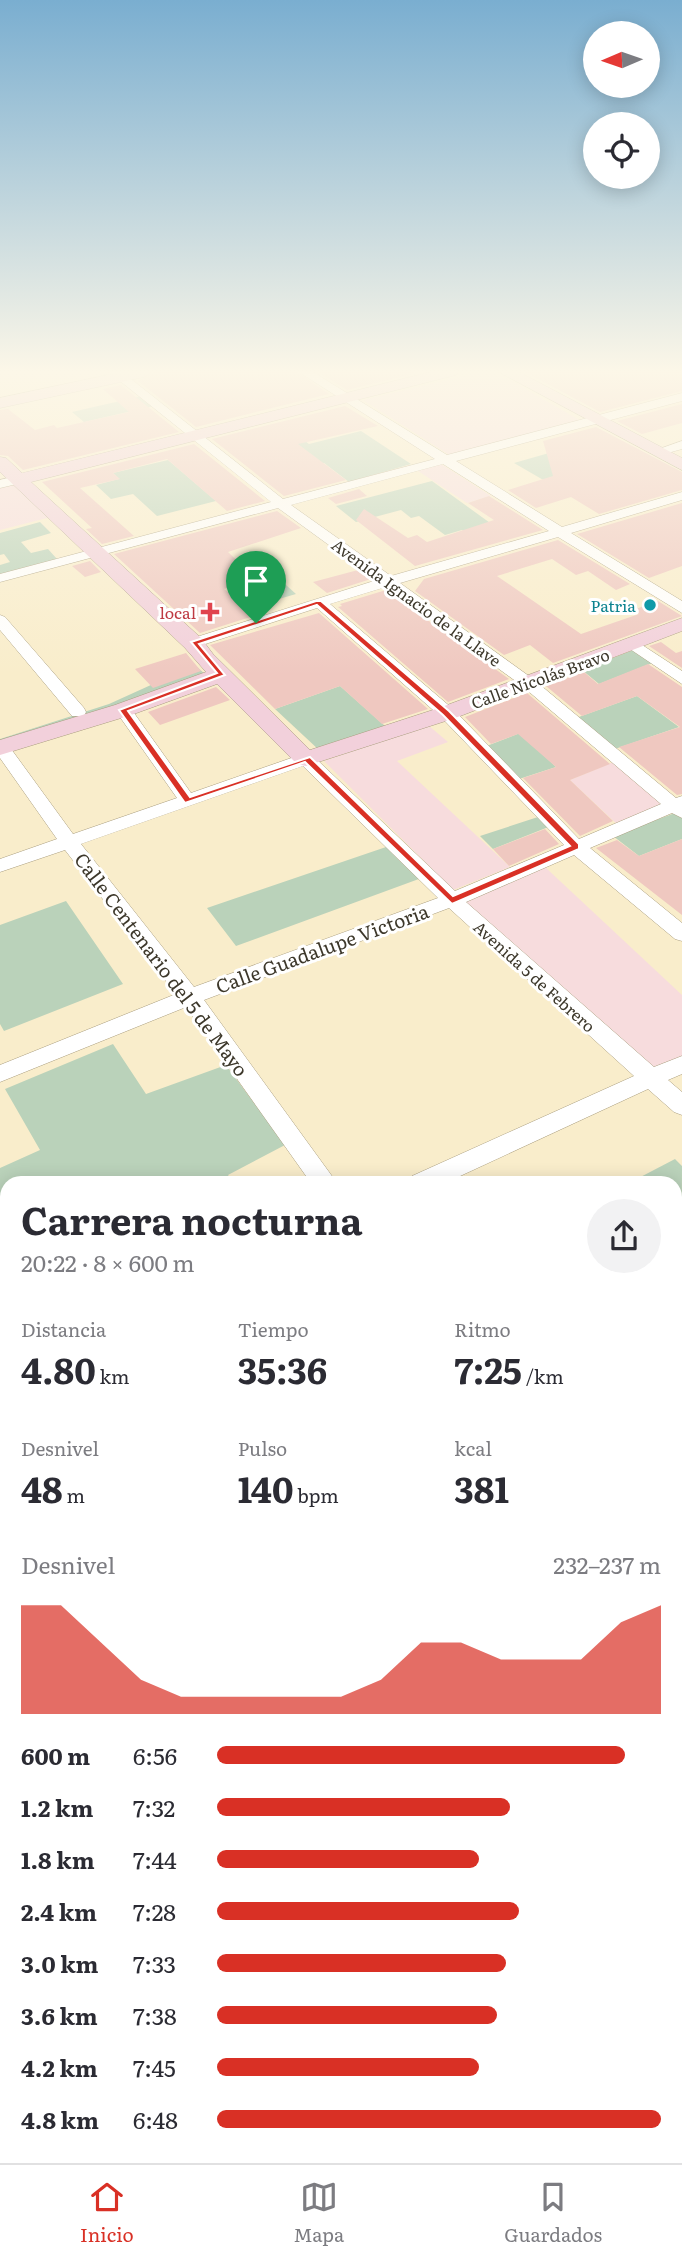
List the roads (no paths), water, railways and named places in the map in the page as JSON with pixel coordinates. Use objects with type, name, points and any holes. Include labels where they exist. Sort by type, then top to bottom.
[{"type":"street","points":[[10,481],[42,473]]},
{"type":"street","name":"Avenida Ignacio de la Llave","points":[[242,473],[527,682],[679,807]]},
{"type":"street","points":[[0,578],[395,473]]},
{"type":"street","points":[[465,473],[682,608]]},
{"type":"street","name":"Avenida 5 de Febrero","points":[[10,481],[98,551],[452,901],[682,1106]]},
{"type":"street","points":[[0,744],[123,710],[207,659],[319,602],[682,496]]},
{"type":"street","points":[[319,602],[446,713],[576,846],[682,934]]},
{"type":"street","points":[[0,620],[78,712]]},
{"type":"street","name":"Calle Nicolás Bravo","points":[[0,866],[198,803],[306,759],[446,713],[682,624]]},
{"type":"street","points":[[633,644],[682,679]]},
{"type":"street","points":[[0,744],[207,659]]},
{"type":"street","points":[[123,710],[198,803]]},
{"type":"street","name":"Calle Centenario del 5 de Mayo","points":[[0,744],[69,842],[190,997],[320,1176]]},
{"type":"street","name":"Calle Guadalupe Victoria","points":[[0,1074],[190,997],[452,901],[576,846],[679,807]]},
{"type":"street","points":[[436,1176],[682,1064]]},
{"type":"place","name":"Patria","points":[[650,605]]},
{"type":"place","name":"local","points":[[210,612]]}]
